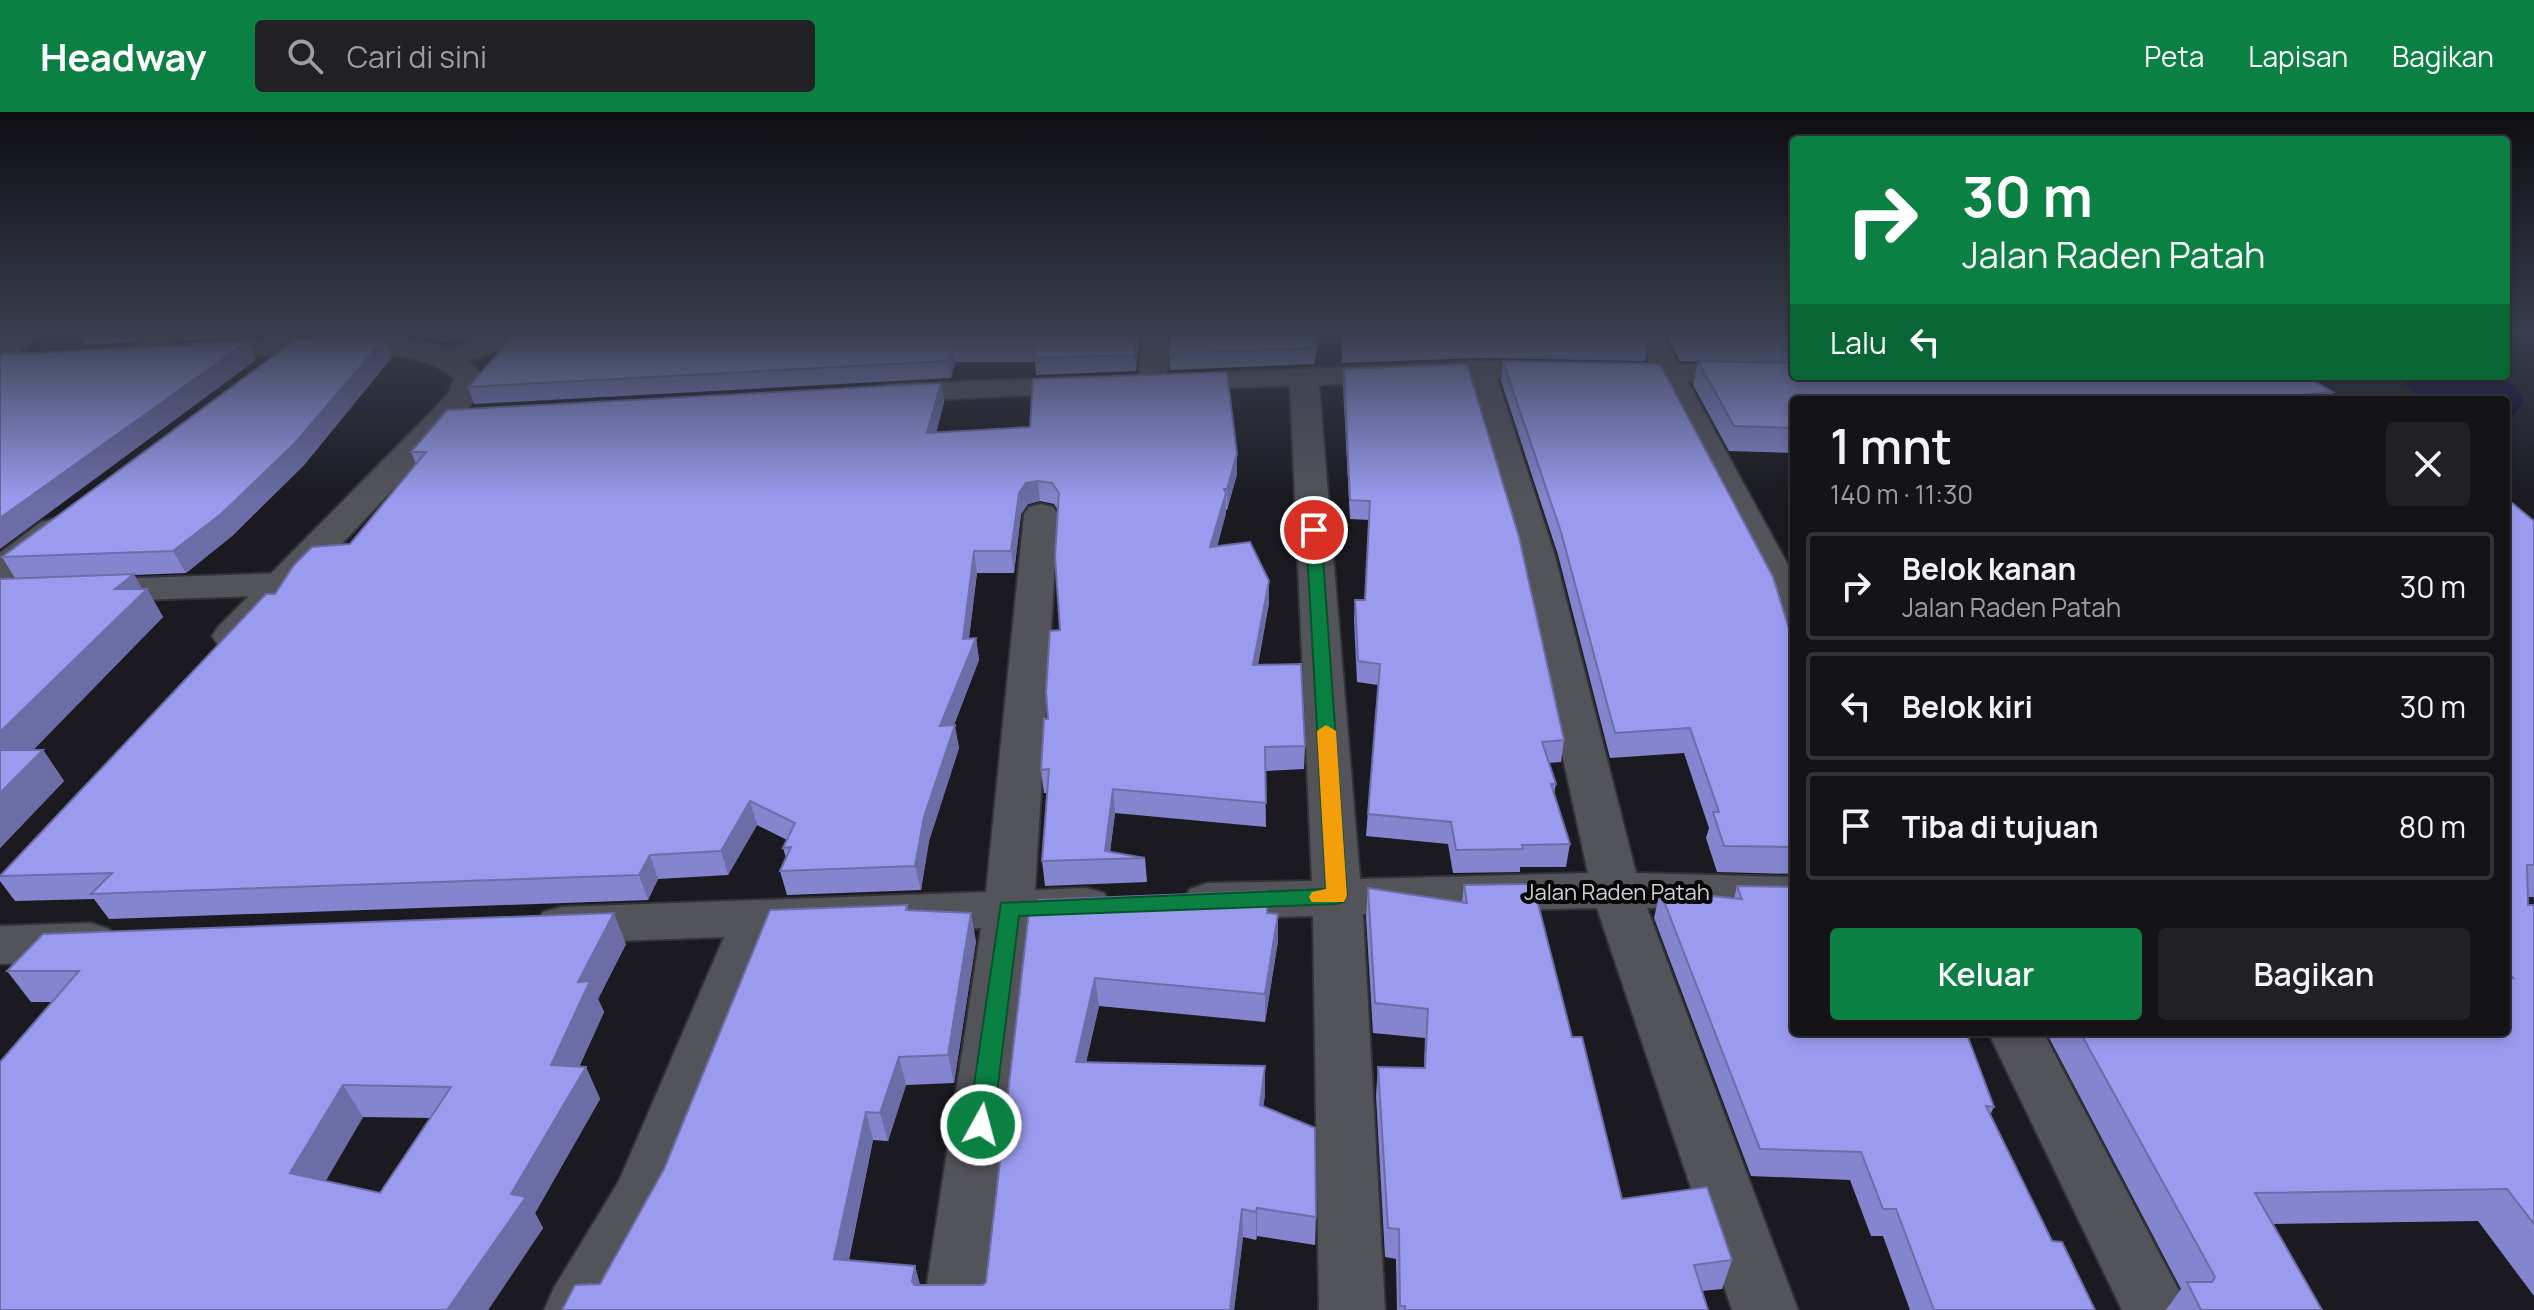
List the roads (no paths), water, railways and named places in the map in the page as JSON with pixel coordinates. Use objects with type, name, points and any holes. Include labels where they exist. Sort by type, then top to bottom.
[{"type":"street","points":[[207,661],[282,584],[459,417],[465,388]]},
{"type":"street","points":[[856,394],[1036,388]]},
{"type":"street","points":[[1305,388],[1337,896],[1352,1310]]},
{"type":"street","points":[[1486,388],[1537,556],[1616,890],[1765,1310]]},
{"type":"street","points":[[1675,388],[1790,603]]},
{"type":"street","points":[[0,570],[74,514]]},
{"type":"street","points":[[956,1310],[1009,909],[1041,514]]},
{"type":"street","points":[[26,593],[282,584]]},
{"type":"street","name":"Jalan Raden Patah","points":[[520,926],[1337,896],[1616,890],[1790,894]]},
{"type":"street","points":[[577,1310],[643,1196],[757,918]]},
{"type":"street","points":[[0,945],[142,940]]},
{"type":"street","points":[[2017,1036],[2156,1310]]},
{"type":"waterway","points":[[2460,388],[2480,396]]}]
